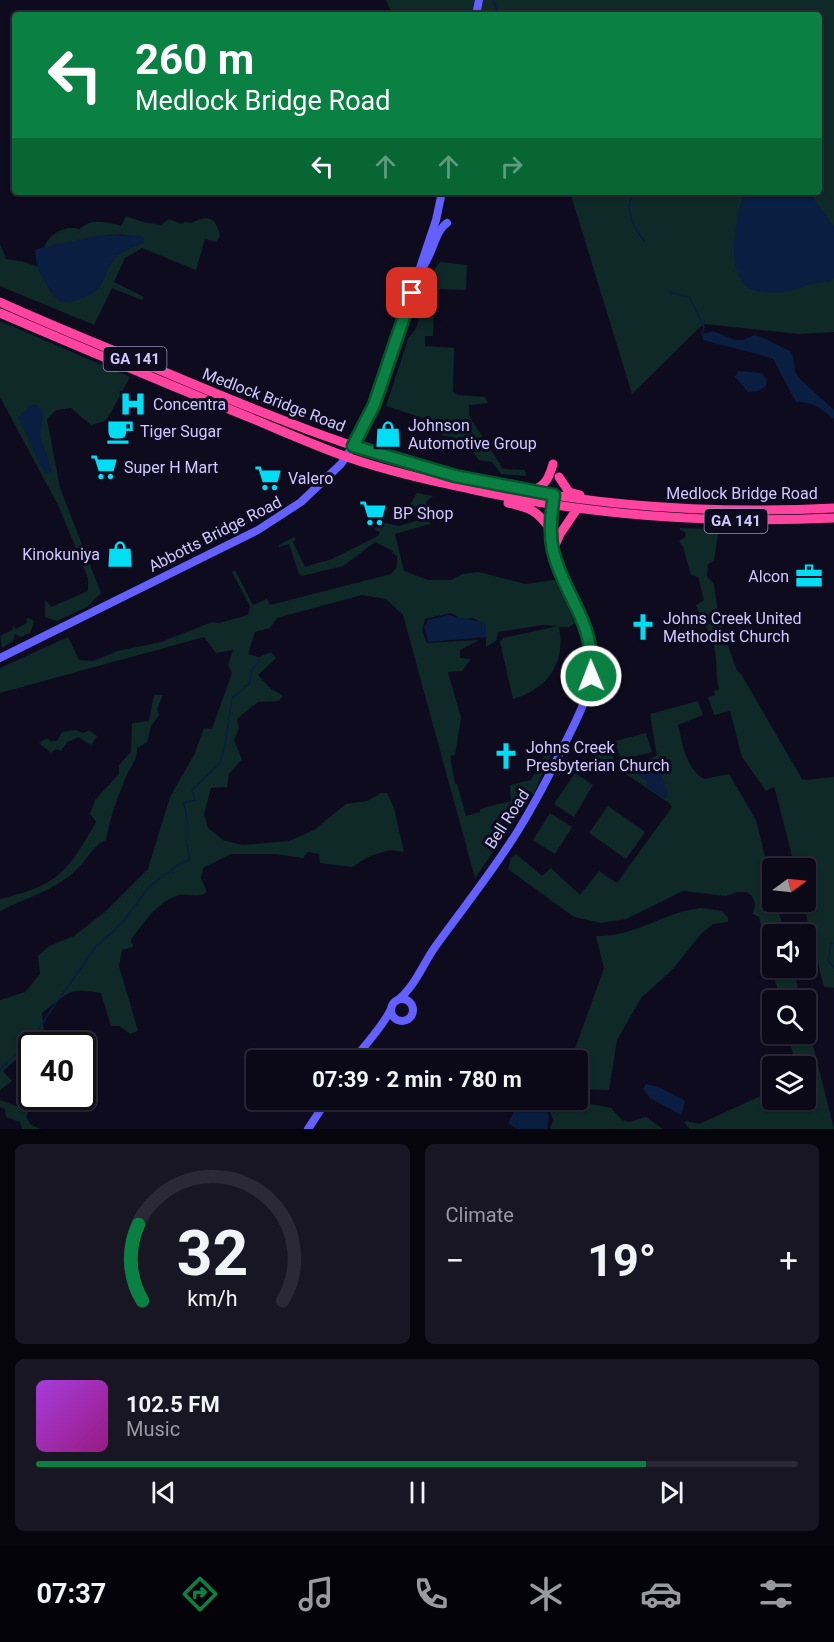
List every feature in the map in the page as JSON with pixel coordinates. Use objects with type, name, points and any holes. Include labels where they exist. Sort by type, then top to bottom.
[{"type":"highway","name":"Medlock Bridge Road","points":[[0,302],[269,416],[353,446],[455,476],[531,491],[577,509],[638,516],[722,520],[771,521],[834,518]]},
{"type":"highway","name":"Medlock Bridge Road","points":[[0,313],[161,382],[347,456],[437,482],[470,489],[553,500],[695,510],[778,511],[834,508]]},
{"type":"highway","points":[[531,491],[549,480],[553,464]]},
{"type":"highway","points":[[559,477],[566,489],[573,494],[632,501],[644,506]]},
{"type":"highway","points":[[470,489],[482,498],[530,508],[550,529]]},
{"type":"highway","points":[[553,550],[563,528],[577,509]]},
{"type":"street","name":"Abbotts Bridge Road","points":[[0,658],[258,530],[301,502],[347,456],[374,405],[436,220],[441,195]]},
{"type":"street","name":"Abbotts Bridge Road","points":[[419,271],[431,255],[440,228],[447,223]]},
{"type":"street","name":"Bell Road","points":[[361,1050],[384,1022],[394,1001],[409,989],[418,972],[518,831],[548,778],[587,694],[592,665],[589,636],[553,550],[550,529],[553,500]]},
{"type":"street","name":"Bell Road","points":[[367,1041],[384,1027],[410,1018],[412,1014],[411,993],[418,972]]},
{"type":"street","points":[[399,999],[406,1000],[412,1005]]},
{"type":"street","points":[[390,1011],[399,1021]]},
{"type":"street","points":[[308,1129],[320,1110]]},
{"type":"green space","points":[[386,0],[834,0],[834,332],[800,334],[705,324],[632,394],[571,195],[822,195],[822,12],[392,12]]},
{"type":"green space","points":[[126,216],[161,225],[169,219],[182,224],[206,218],[216,224],[220,236],[216,242],[205,239],[196,270],[142,248],[125,258],[114,282],[144,297],[142,300],[112,288],[94,325],[0,286],[0,244],[6,259],[38,267],[50,291],[65,302],[88,295],[101,284],[116,257],[123,251],[143,242],[133,237],[109,235],[44,248],[46,243],[58,231],[69,228],[80,229],[89,223],[105,222],[121,226]]},
{"type":"green space","points":[[440,262],[467,265],[466,290],[434,289],[433,336],[425,336],[425,346],[454,348],[453,392],[457,395],[485,397],[488,403],[469,405],[469,416],[503,469],[525,470],[526,476],[501,474],[492,462],[479,460],[463,442],[441,435],[444,425],[386,406],[408,339],[416,328],[434,270]]},
{"type":"green space","points":[[0,321],[130,377],[106,421],[91,425],[71,408],[56,410],[47,419],[60,488],[101,593],[87,607],[57,621],[45,617],[45,600],[51,607],[88,591],[88,578],[59,507],[0,397]]},
{"type":"green space","points":[[417,493],[433,496],[426,502],[430,524],[395,534],[404,571],[428,580],[451,580],[462,574],[479,572],[525,584],[555,580],[575,623],[569,627],[559,627],[560,652],[552,673],[536,689],[513,699],[500,642],[503,638],[558,626],[542,625],[498,632],[496,641],[486,647],[486,625],[473,618],[462,619],[451,613],[425,619],[422,631],[427,643],[479,640],[460,650],[460,658],[471,659],[462,671],[448,672],[461,718],[455,755],[450,756],[455,784],[457,784],[466,816],[480,812],[480,809],[511,801],[510,785],[531,780],[545,754],[552,752],[535,791],[475,878],[403,615],[386,599],[362,595],[277,618],[270,628],[255,632],[248,654],[259,657],[271,652],[276,658],[258,675],[270,688],[283,696],[279,701],[258,702],[237,719],[239,728],[234,740],[242,759],[229,774],[227,787],[211,788],[204,814],[208,828],[223,840],[242,845],[289,841],[314,830],[346,804],[367,801],[381,793],[387,793],[394,808],[404,852],[390,850],[370,856],[352,867],[320,863],[319,854],[308,852],[303,858],[275,854],[231,854],[203,868],[201,878],[207,892],[197,895],[180,895],[165,902],[152,912],[131,939],[133,947],[122,950],[119,966],[138,1031],[130,1034],[119,1026],[111,1026],[101,993],[75,991],[69,993],[42,1013],[44,1032],[18,1032],[18,1058],[3,1071],[12,1081],[0,1090],[0,1000],[25,992],[40,974],[38,956],[49,946],[74,936],[105,912],[148,869],[170,797],[195,753],[204,728],[212,729],[232,673],[228,665],[233,650],[216,653],[204,637],[0,693],[0,668],[68,637],[79,660],[93,661],[118,651],[161,642],[212,622],[219,623],[248,615],[250,606],[232,572],[235,570],[253,605],[267,599],[270,605],[391,574],[397,567],[397,556],[392,553],[393,551],[375,542],[343,566],[302,576],[299,574],[289,544],[279,547],[279,545],[294,537],[296,539],[293,542],[305,567],[332,559],[378,536],[380,532],[375,530],[377,521],[399,526],[422,519],[421,512],[417,509],[411,513],[408,508]]},
{"type":"green space","points":[[680,528],[713,529],[718,534],[714,561],[708,564],[707,577],[714,584],[719,620],[737,671],[741,674],[802,779],[834,777],[834,988],[824,987],[816,955],[816,924],[808,924],[805,912],[816,912],[816,858],[792,858],[775,789],[773,787],[766,791],[742,757],[730,711],[714,715],[708,697],[715,695],[714,691],[719,689],[714,646],[696,605],[704,600],[698,577],[691,575],[679,541],[686,537],[685,532]]},
{"type":"green space","points":[[26,619],[34,621],[30,633],[21,637],[15,634],[13,641],[2,648],[0,636],[12,630],[13,625],[16,629],[27,623]]},
{"type":"green space","points":[[154,695],[163,695],[157,709],[159,715],[151,726],[147,742],[137,748],[135,761],[125,779],[114,809],[106,840],[96,847],[66,879],[0,911],[0,899],[20,894],[48,882],[59,874],[77,854],[96,822],[90,814],[95,800],[119,774],[119,765],[131,752],[132,723],[149,721]]},
{"type":"green space","points":[[698,701],[703,715],[678,725],[686,755],[693,768],[704,779],[729,774],[756,820],[765,858],[762,858],[762,912],[779,912],[782,924],[762,924],[762,929],[759,917],[753,914],[755,904],[752,896],[746,892],[726,896],[683,891],[626,919],[601,923],[574,917],[508,869],[511,858],[516,854],[542,876],[551,868],[580,895],[599,871],[617,883],[672,807],[626,774],[633,764],[657,756],[650,714]]},
{"type":"green space","points":[[75,730],[84,733],[89,730],[97,736],[91,745],[79,737],[67,742],[61,751],[56,749],[51,753],[39,743],[47,738],[50,741],[57,741],[62,732]]},
{"type":"green space","points":[[646,733],[652,752],[621,760],[615,741]]},
{"type":"green space","points":[[611,749],[616,769],[598,774],[593,753]]},
{"type":"green space","points":[[575,773],[593,785],[574,817],[554,804]]},
{"type":"green space","points":[[608,806],[645,832],[626,859],[589,833]]},
{"type":"green space","points":[[550,813],[572,827],[555,854],[533,840]]},
{"type":"green space","points":[[701,908],[722,911],[728,918],[728,922],[713,924],[701,934],[672,970],[641,998],[617,1040],[609,1090],[588,1089],[588,1050],[575,1050],[604,968],[596,936],[624,933],[687,910]]},
{"type":"green space","points":[[774,978],[796,978],[798,990],[777,990]]},
{"type":"green space","points":[[790,1044],[813,1044],[816,1056],[794,1056]]},
{"type":"green space","points":[[816,1057],[834,1129],[690,1129],[684,1123],[687,1121],[699,1124],[762,1095],[762,1110],[816,1110]]},
{"type":"green space","points":[[0,1100],[18,1107],[18,1110],[29,1110],[26,1117],[31,1125],[41,1129],[22,1129],[20,1122],[6,1117],[5,1109],[0,1107]]},
{"type":"green space","points":[[588,1104],[590,1104],[611,1108],[622,1120],[629,1122],[646,1117],[663,1129],[550,1129],[553,1120],[549,1110],[588,1110]]},
{"type":"water","points":[[743,195],[811,195],[834,227],[834,277],[830,282],[812,284],[791,291],[770,292],[748,288],[739,276],[735,265],[734,240]]},
{"type":"water","points":[[97,236],[141,236],[144,242],[123,251],[116,257],[101,285],[91,294],[73,301],[60,302],[46,285],[39,271],[36,249]]},
{"type":"water","points":[[713,331],[735,340],[743,340],[754,335],[790,351],[795,372],[834,410],[834,419],[812,404],[796,402],[773,359],[703,340],[702,334]]},
{"type":"water","points":[[738,371],[762,373],[766,378],[766,386],[758,391],[748,392],[735,377]]},
{"type":"water","points":[[35,404],[42,409],[40,436],[52,471],[45,474],[18,418],[29,406]]},
{"type":"water","points":[[448,615],[486,623],[486,637],[428,642],[424,627],[428,620]]},
{"type":"water","points":[[658,760],[668,796],[665,799],[646,786],[648,782],[631,770]]},
{"type":"water","points":[[646,1084],[659,1087],[685,1101],[681,1115],[650,1098],[643,1089]]},
{"type":"water","points":[[515,1110],[547,1110],[549,1117],[547,1129],[517,1129],[508,1123]]},
{"type":"waterway","points":[[493,0],[498,12]]},
{"type":"waterway","points":[[632,195],[629,205],[631,218],[644,241]]},
{"type":"waterway","points":[[669,292],[689,297],[704,327],[702,334]]},
{"type":"waterway","points":[[0,1070],[38,1031],[96,947],[122,923],[150,886],[181,863],[190,860],[187,845],[187,817],[183,803],[195,800],[192,790],[220,763],[225,746],[232,698],[250,683],[252,669],[260,661]]},
{"type":"waterway","points":[[834,943],[831,944],[828,960],[834,968]]},
{"type":"place","name":"Concentra","points":[[133,404]]},
{"type":"place","name":"Tiger Sugar","points":[[120,431]]},
{"type":"place","name":"Johnson Automotive Group","points":[[388,434]]},
{"type":"place","name":"Super H Mart","points":[[104,467]]},
{"type":"place","name":"Valero","points":[[268,478]]},
{"type":"place","name":"BP Shop","points":[[373,513]]},
{"type":"place","name":"Kinokuniya","points":[[120,554]]},
{"type":"place","name":"Alcon","points":[[809,576]]},
{"type":"place","name":"Johns Creek United Methodist Church","points":[[643,627]]},
{"type":"place","name":"Johns Creek Presbyterian Church","points":[[506,756]]},
{"type":"route","points":[[412,293],[374,405],[353,446],[455,476],[554,495],[550,529],[553,550],[589,636],[592,655],[591,676]]}]
